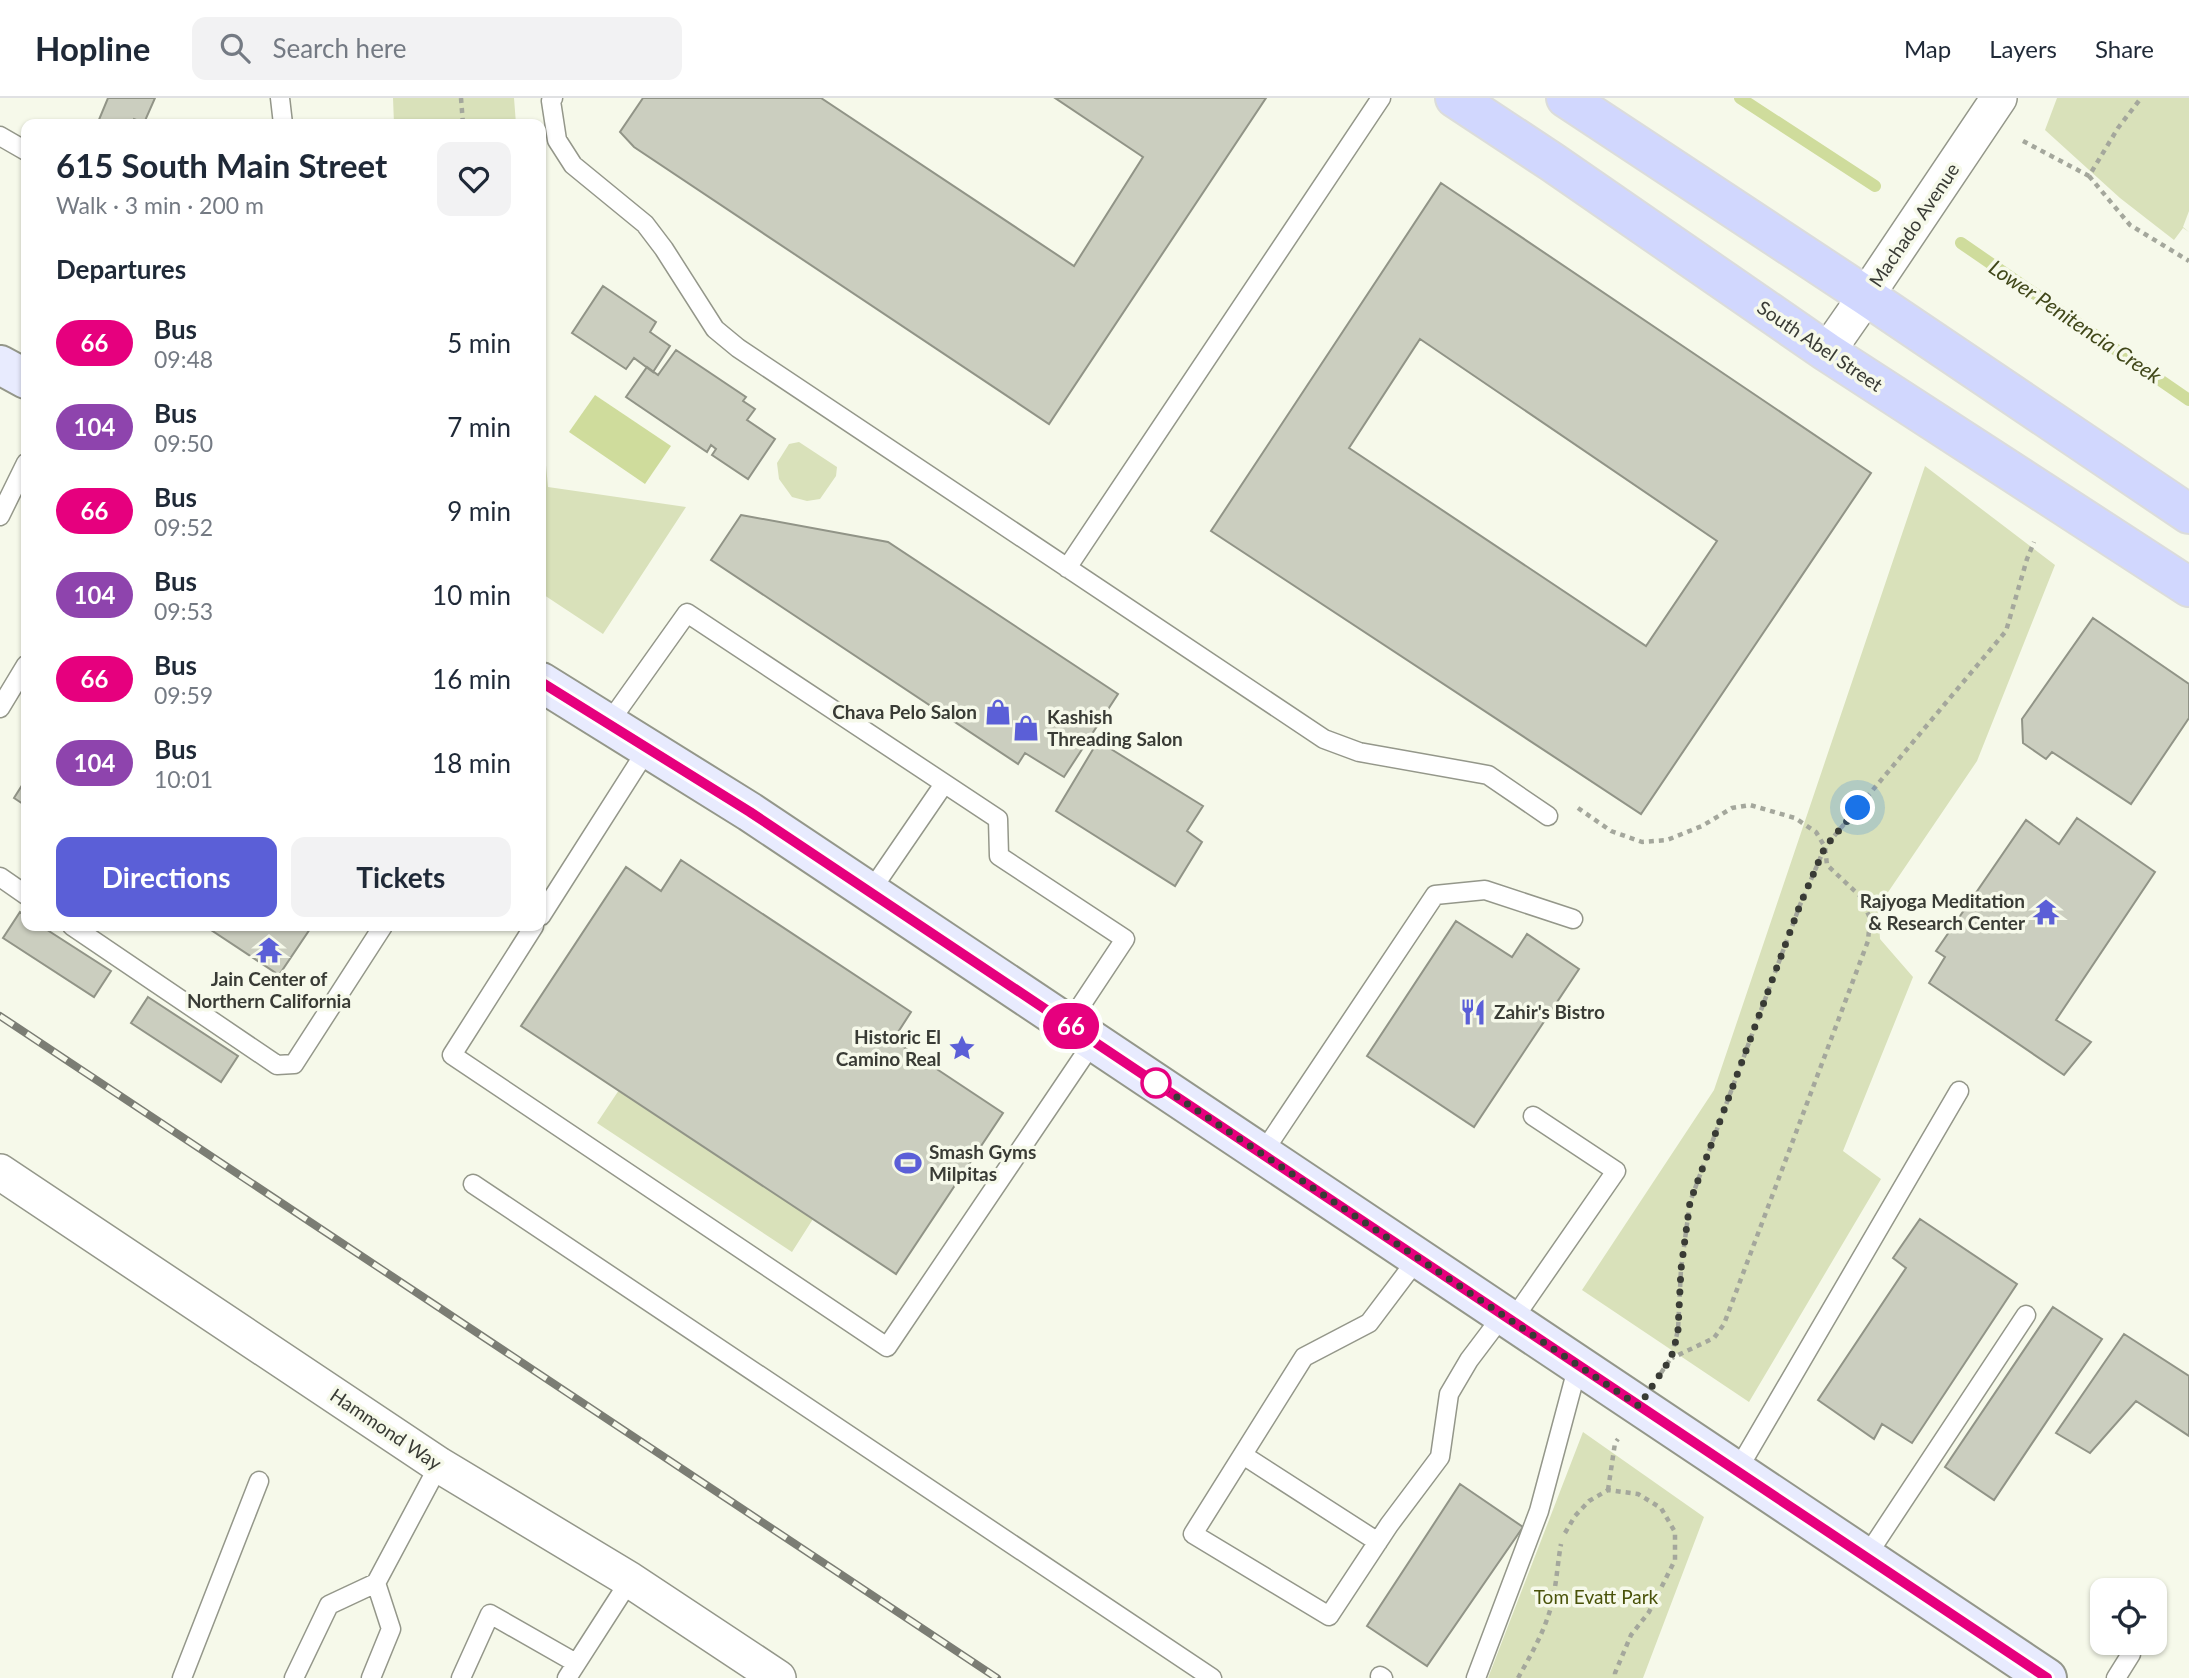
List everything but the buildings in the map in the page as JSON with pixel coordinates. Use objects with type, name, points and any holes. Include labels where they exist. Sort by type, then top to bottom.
[{"type":"main road","name":"South Abel Street","points":[[1455,98],[1827,352],[2189,587]]},
{"type":"main road","points":[[1566,98],[1867,296],[2189,514]]},
{"type":"main road","points":[[0,365],[21,376]]},
{"type":"main road","points":[[546,685],[750,812],[1866,1557],[2026,1668]]},
{"type":"street","name":"Machado Avenue","points":[[1827,352],[1999,98]]},
{"type":"street","name":"Hammond Way","points":[[0,1172],[439,1465],[630,1580],[778,1678]]},
{"type":"lane","points":[[279,98],[282,119]]},
{"type":"lane","points":[[553,98],[551,101],[557,140],[573,165],[645,224],[715,329],[738,348],[1324,739],[1359,752],[1488,775],[1548,816]]},
{"type":"lane","points":[[1067,568],[1381,98]]},
{"type":"lane","points":[[0,136],[21,148]]},
{"type":"lane","points":[[0,516],[21,473]]},
{"type":"lane","points":[[531,931],[452,1055],[887,1347],[1081,1033],[1125,939],[999,856],[998,819],[687,613],[608,724]]},
{"type":"lane","points":[[0,708],[21,673]]},
{"type":"lane","points":[[546,908],[648,748]]},
{"type":"lane","points":[[870,892],[944,783]]},
{"type":"lane","points":[[0,877],[21,892]]},
{"type":"lane","points":[[1262,1154],[1435,895],[1485,890],[1573,919]]},
{"type":"lane","points":[[79,931],[277,1065],[295,1064],[380,931]]},
{"type":"lane","points":[[1737,1471],[1959,1091]]},
{"type":"lane","points":[[1418,1258],[1369,1323],[1304,1357],[1193,1534],[1329,1616],[1378,1542],[1440,1457],[1449,1394],[1469,1360],[1508,1318],[1616,1171],[1533,1116]]},
{"type":"lane","points":[[472,1184],[1212,1678]]},
{"type":"lane","points":[[1866,1557],[2026,1315]]},
{"type":"lane","points":[[1476,1678],[1539,1511],[1578,1364]]},
{"type":"lane","points":[[1243,1455],[1378,1542]]},
{"type":"lane","points":[[294,1678],[328,1605],[376,1583],[439,1465]]},
{"type":"lane","points":[[181,1678],[259,1481]]},
{"type":"lane","points":[[461,1678],[490,1614],[571,1670],[630,1580]]},
{"type":"lane","points":[[371,1678],[391,1629],[376,1583]]},
{"type":"lane","points":[[2116,1678],[2130,1655]]},
{"type":"path","points":[[461,98],[463,119]]},
{"type":"path","points":[[2089,176],[2118,128],[2141,98]]},
{"type":"path","points":[[2023,141],[2089,176],[2130,225],[2189,261]]},
{"type":"path","points":[[1608,1490],[1615,1443],[1671,1358],[1678,1330],[1681,1269],[1690,1202],[1800,905],[1825,847],[2006,631],[2034,542]]},
{"type":"path","points":[[1568,800],[1611,831],[1642,842],[1667,840],[1702,826],[1732,808],[1750,805],[1795,818],[1816,832],[1825,847],[1827,865],[1860,896],[1870,918],[1868,941],[1724,1324],[1714,1338],[1671,1358]]},
{"type":"path","points":[[1517,1678],[1535,1647],[1547,1618],[1554,1593],[1562,1539],[1575,1516],[1589,1501],[1608,1490],[1638,1494],[1650,1501],[1661,1508],[1675,1532],[1675,1560],[1649,1612],[1631,1635],[1615,1678]]},
{"type":"green space","points":[[393,98],[514,98],[516,119],[394,119]]},
{"type":"green space","points":[[2057,98],[2189,98],[2189,211],[2183,227],[2189,232],[2183,228],[2174,240],[2120,198],[2045,130]]},
{"type":"green space","points":[[799,442],[837,467],[836,476],[820,499],[807,501],[792,497],[779,479],[777,463],[789,444]]},
{"type":"green space","points":[[546,465],[548,487],[686,507],[603,634],[546,596]]},
{"type":"green space","points":[[1925,466],[2055,565],[1977,761],[1878,907],[1880,939],[1913,977],[1843,1151],[1881,1179],[1749,1402],[1582,1290],[1714,1090]]},
{"type":"green space","points":[[619,1090],[813,1219],[792,1252],[597,1123]]},
{"type":"green space","name":"Tom Evatt Park","points":[[1583,1432],[1704,1517],[1643,1678],[1488,1678]]},
{"type":"shaded area","points":[[595,395],[671,446],[645,484],[569,432]]},
{"type":"waterway","name":"Lower Penitencia Creek","points":[[1740,98],[1875,186]]},
{"type":"waterway","name":"Lower Penitencia Creek","points":[[1961,243],[2189,400]]},
{"type":"railway","points":[[0,1016],[997,1678]]},
{"type":"bus line","name":"66","points":[[546,685],[750,812],[2047,1678]]},
{"type":"place","name":"Chava Pelo Salon","points":[[998,712]]},
{"type":"place","name":"Kashish Threading Salon","points":[[1026,728]]},
{"type":"place","name":"Rajyoga Meditation & Research Center","points":[[2046,912]]},
{"type":"place","name":"Jain Center of Northern California","points":[[269,950]]},
{"type":"place","name":"Zahir's Bistro","points":[[1473,1012]]},
{"type":"place","name":"Historic El Camino Real","points":[[962,1048]]},
{"type":"place","name":"Smash Gyms Milpitas","points":[[908,1163]]},
{"type":"route","points":[[1156,1083],[1639,1406],[1671,1358],[1675,1344],[1690,1202],[1800,905],[1825,847],[1858,808]]}]
